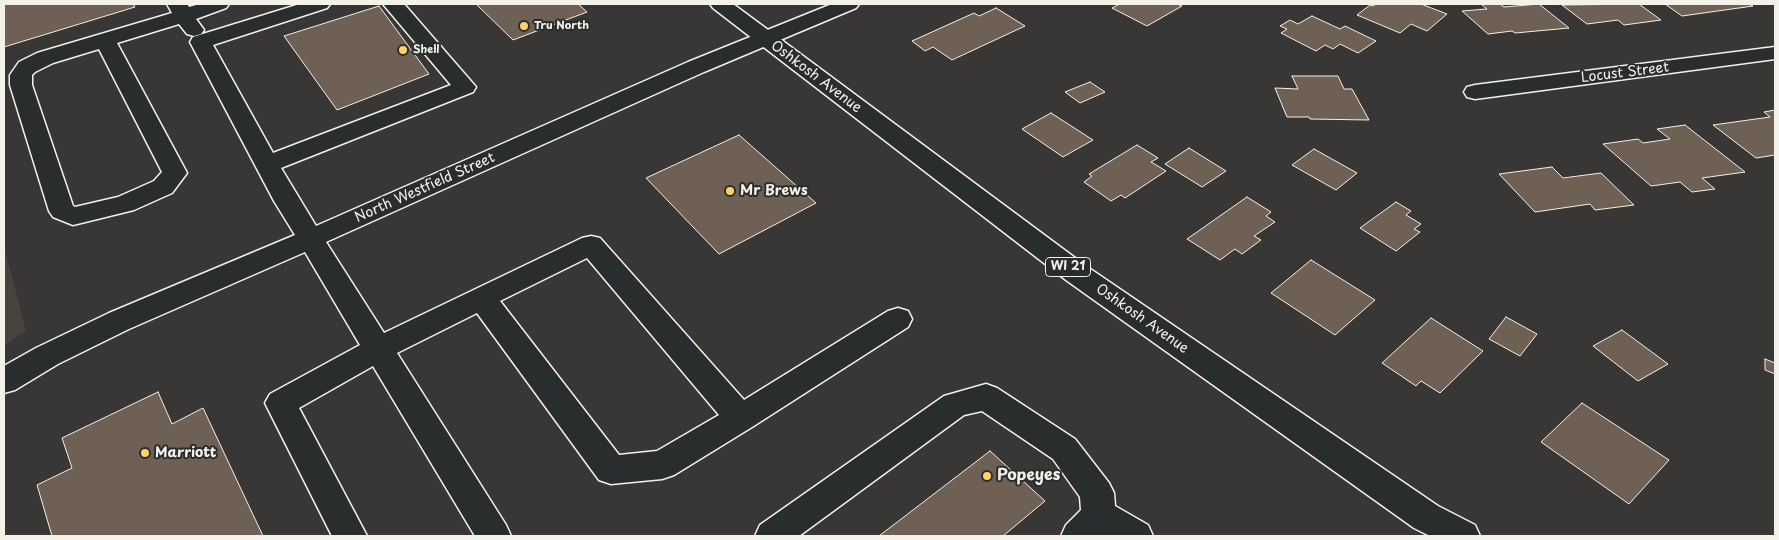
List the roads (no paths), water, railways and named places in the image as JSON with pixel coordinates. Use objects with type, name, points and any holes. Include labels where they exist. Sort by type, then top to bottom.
[{"type":"street","points":[[105,40],[175,173],[163,187],[125,204],[73,216],[62,211],[21,85],[20,75],[27,67],[45,58],[105,40],[181,10],[219,4]]},
{"type":"street","points":[[201,42],[320,4]]},
{"type":"street","points":[[268,164],[465,87],[393,4]]},
{"type":"street","name":"Oshkosh Avenue","points":[[720,4],[1076,274],[1436,526],[1463,536]]},
{"type":"street","name":"North Westfield Street","points":[[4,381],[47,356],[119,321],[310,239],[764,38],[850,4]]},
{"type":"street","points":[[181,10],[201,42],[310,239],[494,536]]},
{"type":"street","name":"Locust Street","points":[[1475,92],[1775,53]]},
{"type":"street","points":[[350,536],[281,403],[378,349],[590,245],[741,418]]},
{"type":"street","points":[[482,298],[611,470],[662,466],[898,319]]},
{"type":"street","points":[[772,536],[955,405],[986,397],[1064,449],[1097,493],[1088,525],[1136,536]]},
{"type":"place","name":"Tru North","points":[[524,26]]},
{"type":"place","name":"Shell","points":[[403,50]]},
{"type":"place","name":"Mr Brews","points":[[730,191]]},
{"type":"place","name":"Marriott","points":[[145,453]]},
{"type":"place","name":"Popeyes","points":[[987,476]]}]
